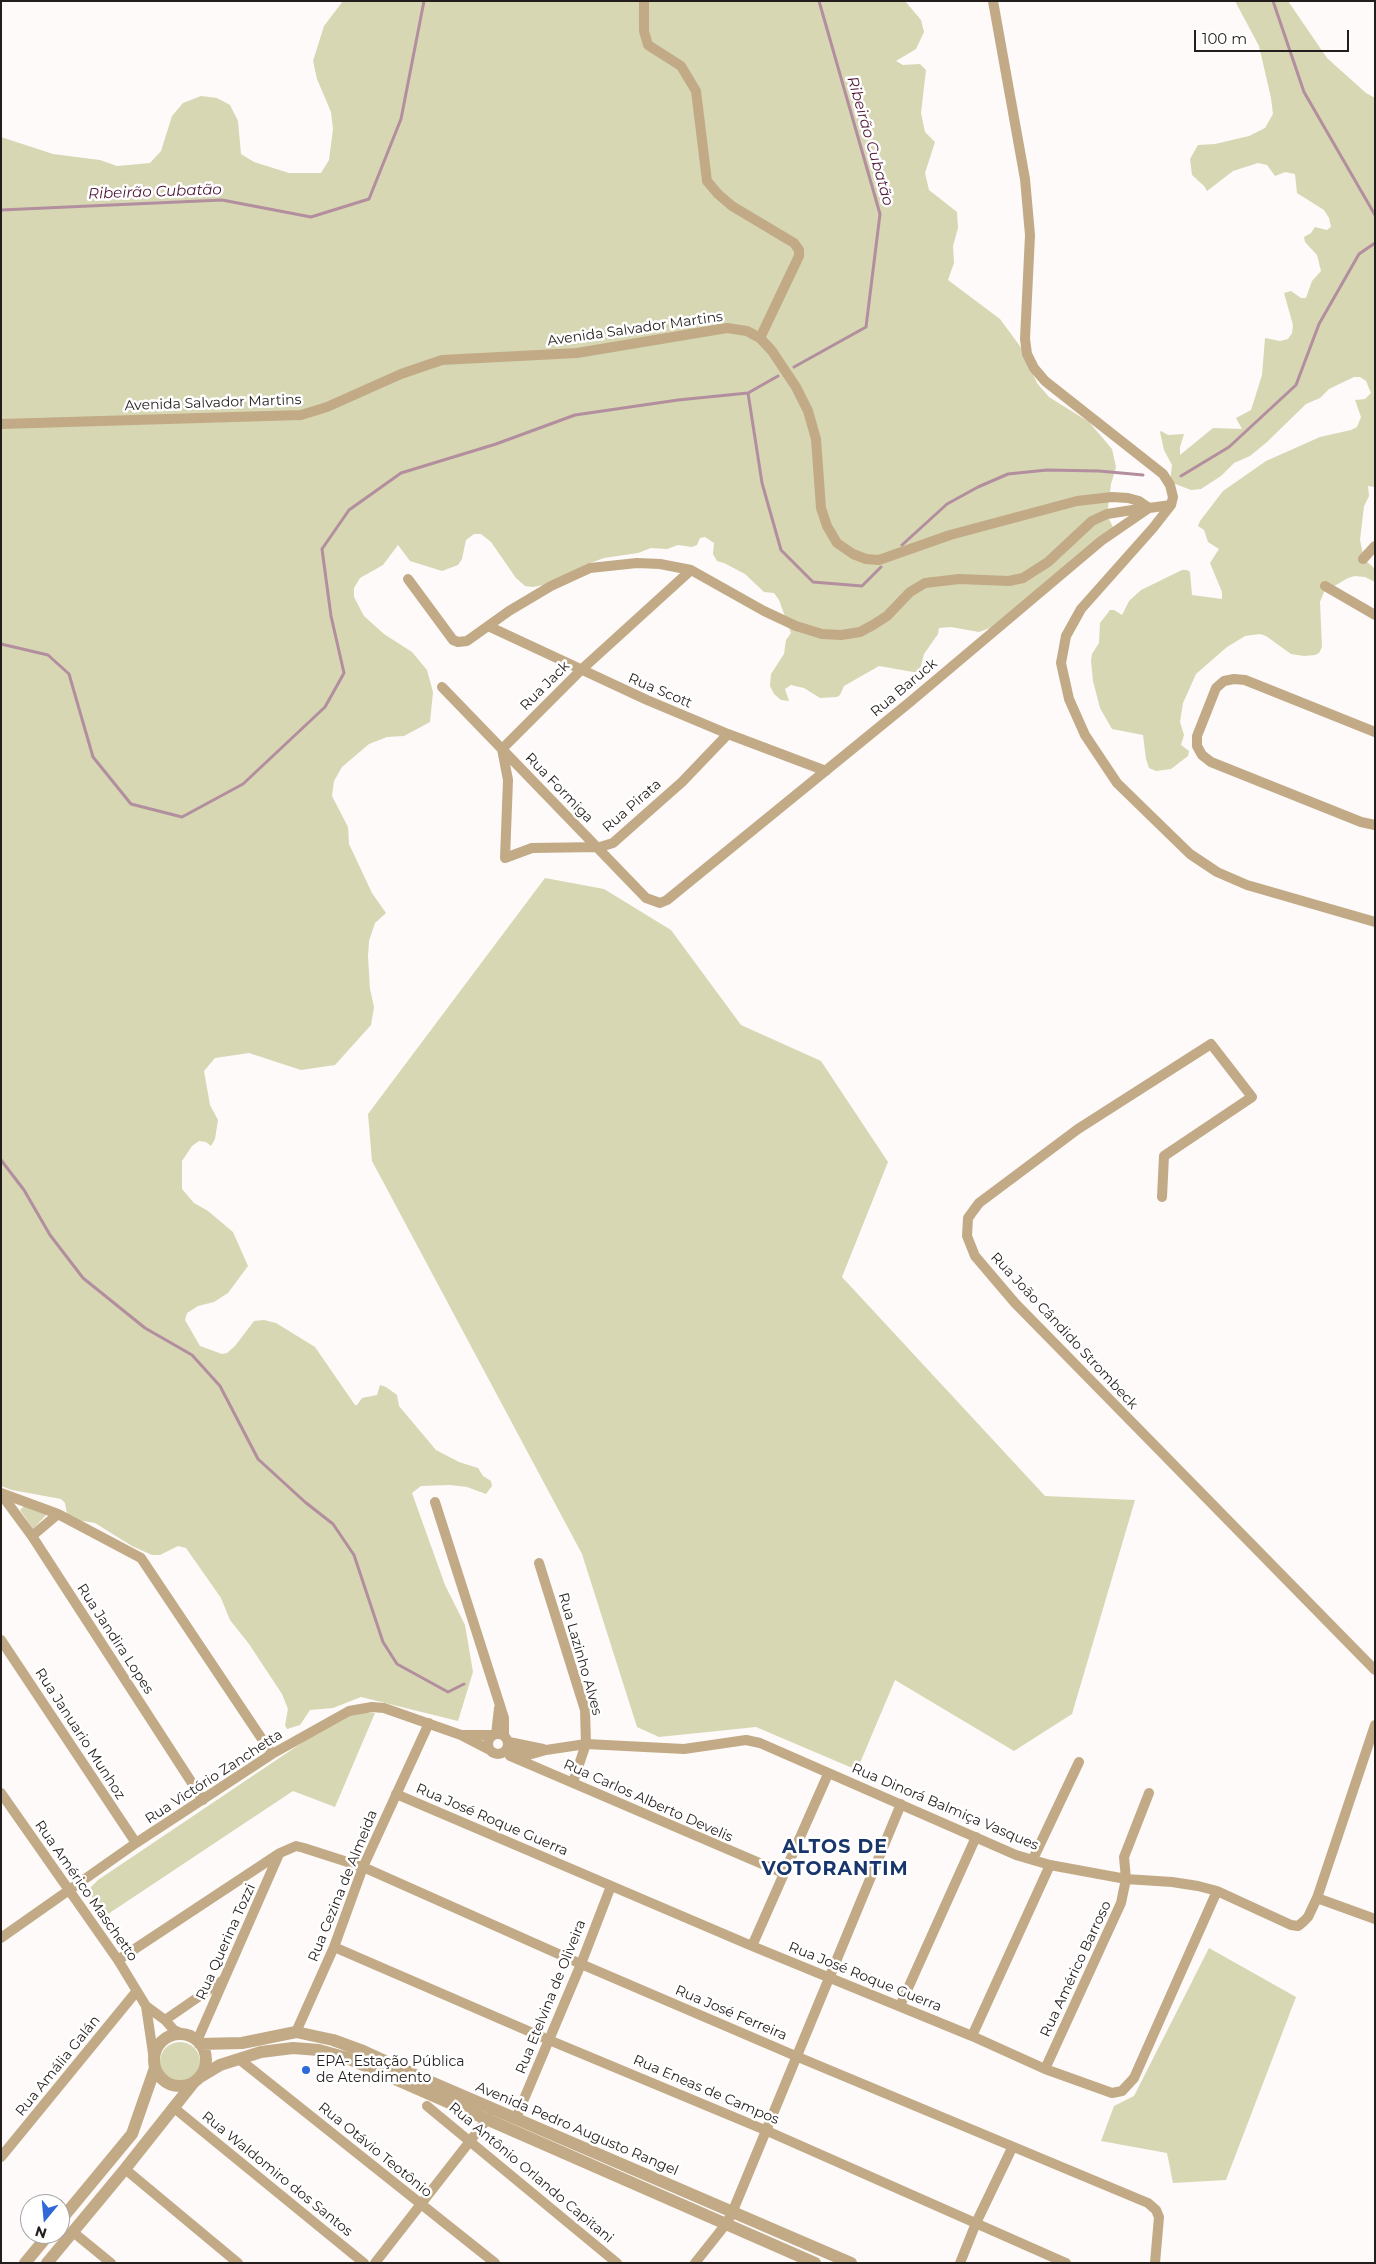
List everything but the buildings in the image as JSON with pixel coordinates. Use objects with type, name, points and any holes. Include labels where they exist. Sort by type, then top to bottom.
[{"type":"street","points":[[644,1],[644,31],[648,45],[681,66],[696,91],[707,181],[732,206],[794,243],[799,250],[799,256],[760,338]]},
{"type":"street","points":[[993,1],[1025,179],[1030,235],[1024,339],[1027,354],[1034,368],[1045,381],[1163,474],[1170,485],[1173,497],[1170,505],[1153,528],[1081,609],[1066,636],[1061,663],[1069,698],[1085,735],[1099,759],[1117,783],[1190,854],[1217,872],[1247,885],[1375,922]]},
{"type":"street","name":"Avenida Salvador Martins","points":[[1,424],[301,415],[327,407],[401,374],[442,360],[577,354],[727,328],[747,331],[760,338],[777,358],[796,388],[808,411],[816,439],[821,508],[827,526],[837,543],[853,554],[866,559],[879,560],[950,535],[1077,502],[1112,497],[1128,498],[1139,501],[1149,508]]},
{"type":"street","name":"Rua Baruck","points":[[660,903],[668,900],[826,771],[1101,541],[1149,508],[1170,505]]},
{"type":"street","points":[[408,579],[454,640],[462,643],[533,596],[590,568],[637,563],[660,564],[691,570],[764,611],[796,626],[822,634],[841,635],[860,632],[873,625],[887,616],[910,592],[925,583],[959,579],[1009,581],[1023,578],[1048,562],[1092,521],[1106,514],[1149,508]]},
{"type":"street","points":[[1364,559],[1375,546]]},
{"type":"street","name":"Rua Jack","points":[[502,749],[580,670],[691,570]]},
{"type":"street","points":[[1324,586],[1375,615]]},
{"type":"street","name":"Rua Scott","points":[[488,626],[580,670],[728,734],[826,771]]},
{"type":"street","points":[[1375,732],[1245,680],[1234,679],[1224,682],[1216,688],[1197,736],[1196,746],[1202,755],[1212,762],[1361,822],[1375,825]]},
{"type":"street","name":"Rua Formiga","points":[[442,687],[646,898],[660,903]]},
{"type":"street","name":"Rua Pirata","points":[[502,749],[508,780],[505,858],[532,848],[596,846],[613,843],[682,782],[728,734]]},
{"type":"street","name":"Rua João Cândido Strombeck","points":[[1162,1197],[1164,1156],[1252,1097],[1211,1044],[1078,1129],[978,1203],[968,1218],[967,1236],[975,1256],[1015,1303],[1375,1670]]},
{"type":"street","points":[[1,1494],[58,1514],[141,1558],[272,1754]]},
{"type":"street","name":"Rua Jandira Lopes","points":[[1,1494],[32,1536],[203,1800]]},
{"type":"street","points":[[435,1502],[500,1708],[502,1742],[496,1754],[461,1735]]},
{"type":"street","points":[[32,1536],[58,1514]]},
{"type":"street","name":"Rua Lazinho Alves","points":[[539,1563],[585,1710],[586,1744],[573,1782]]},
{"type":"street","name":"Rua Januario Munhoz","points":[[1,1640],[136,1843]]},
{"type":"street","name":"Rua Victório Zanchetta","points":[[2,1935],[136,1843],[272,1754],[349,1711],[360,1708],[384,1708],[461,1735]]},
{"type":"street","name":"Rua Cezina de Almeida","points":[[296,2032],[334,1947],[363,1866],[429,1723]]},
{"type":"street","points":[[1375,1725],[1317,1898],[1375,1919]]},
{"type":"street","name":"Rua Carlos Alberto Develis","points":[[461,1735],[502,1742],[573,1782],[783,1873]]},
{"type":"street","name":"Rua Dinorá Balmiça Vasques","points":[[502,1742],[528,1755],[546,1750],[586,1744],[684,1749],[746,1740],[760,1743],[976,1837],[1050,1865],[1126,1879],[1172,1882],[1216,1891],[1284,1923],[1298,1926],[1308,1917],[1317,1898]]},
{"type":"street","points":[[490,1750],[488,1742],[502,1742]]},
{"type":"street","points":[[1033,1860],[1078,1762]]},
{"type":"street","points":[[752,1946],[828,1774]]},
{"type":"street","name":"Rua Américo Maschetto","points":[[1,1793],[118,1960],[146,2006],[165,2020],[174,2030],[183,2034]]},
{"type":"street","name":"Rua Américo Barroso","points":[[1045,2069],[1122,1903],[1126,1879],[1124,1857],[1150,1793]]},
{"type":"street","name":"Rua José Roque Guerra","points":[[396,1794],[752,1946],[972,2036],[1045,2069],[1112,2092],[1122,2091],[1129,2086],[1134,2078],[1216,1891]]},
{"type":"street","points":[[695,2263],[729,2218],[765,2130],[798,2057],[829,1976],[901,1804]]},
{"type":"street","points":[[900,2006],[976,1837]]},
{"type":"street","name":"Rua José Ferreira","points":[[280,1853],[296,1846],[363,1866],[581,1964],[1012,2148],[1148,2203],[1156,2210],[1159,2225],[1155,2263]]},
{"type":"street","points":[[118,1960],[280,1853]]},
{"type":"street","name":"Rua Querina Tozzi","points":[[199,2043],[223,1980],[280,1853]]},
{"type":"street","points":[[972,2036],[1050,1865]]},
{"type":"street","name":"Rua Etelvina de Oliveira","points":[[516,2118],[581,1964],[611,1886]]},
{"type":"street","name":"Rua Eneas de Campos","points":[[334,1947],[549,2040],[765,2130],[1066,2263]]},
{"type":"street","points":[[165,2020],[223,1980]]},
{"type":"street","name":"Rua Amália Galán","points":[[1,2157],[136,1992]]},
{"type":"street","name":"Rua Américo Maschetto","points":[[146,2006],[154,2064]]},
{"type":"street","name":"Avenida Pedro Augusto Rangel","points":[[199,2043],[242,2043],[296,2032],[332,2040],[362,2051],[516,2118],[729,2218],[815,2263]]},
{"type":"street","points":[[70,2209],[132,2134],[154,2064],[155,2051],[166,2038],[183,2034],[199,2043],[206,2057],[204,2071],[187,2086],[171,2085],[158,2075],[154,2064]]},
{"type":"street","name":"Avenida Pedro Augusto Rangel","points":[[47,2263],[197,2079],[220,2065],[238,2059],[261,2052],[293,2048],[320,2050],[347,2058],[729,2218],[852,2263]]},
{"type":"street","name":"Rua Otávio Teotônio","points":[[238,2059],[495,2263]]},
{"type":"street","name":"Rua Antônio Orlando Capitani","points":[[427,2106],[617,2263]]},
{"type":"street","name":"Rua Waldomiro dos Santos","points":[[173,2107],[364,2263]]},
{"type":"street","points":[[375,2263],[488,2118]]},
{"type":"street","points":[[960,2263],[976,2223],[1012,2148]]},
{"type":"street","points":[[125,2169],[238,2263]]},
{"type":"street","points":[[73,2232],[111,2263]]},
{"type":"street","points":[[25,2263],[41,2244]]},
{"type":"green space","points":[[343,1],[905,1],[921,20],[924,32],[916,49],[896,61],[903,65],[920,64],[926,70],[921,113],[925,132],[935,142],[925,173],[929,190],[957,212],[958,228],[953,246],[954,263],[948,280],[1000,319],[1022,349],[1037,383],[1049,397],[1089,422],[1112,449],[1116,467],[1111,484],[1107,515],[1114,529],[995,626],[979,632],[951,627],[939,628],[938,634],[924,654],[919,673],[879,666],[844,686],[837,697],[820,698],[804,688],[791,685],[785,689],[789,701],[781,700],[774,694],[770,686],[771,674],[784,654],[786,640],[791,633],[779,600],[774,593],[764,592],[745,574],[717,561],[713,554],[714,543],[705,537],[700,538],[697,545],[692,547],[678,545],[667,549],[651,548],[638,553],[604,558],[585,565],[554,583],[533,587],[525,586],[516,578],[491,542],[481,534],[474,534],[466,540],[462,559],[458,565],[442,571],[410,561],[398,545],[383,565],[360,578],[354,588],[354,597],[364,616],[384,634],[412,652],[427,670],[433,692],[430,722],[404,736],[387,737],[369,744],[342,767],[334,781],[332,796],[348,827],[349,844],[372,893],[386,913],[375,923],[369,941],[370,989],[374,1007],[371,1025],[335,1065],[301,1070],[249,1053],[215,1058],[204,1071],[210,1105],[218,1120],[215,1139],[211,1146],[206,1142],[199,1141],[192,1146],[182,1161],[182,1189],[194,1203],[208,1211],[233,1232],[248,1266],[228,1293],[214,1302],[198,1306],[187,1313],[185,1320],[200,1346],[222,1354],[227,1353],[235,1346],[254,1321],[264,1320],[276,1323],[315,1347],[355,1405],[362,1398],[377,1395],[380,1385],[386,1387],[397,1395],[399,1406],[436,1450],[459,1462],[478,1468],[483,1476],[491,1481],[492,1486],[486,1494],[467,1487],[450,1485],[421,1486],[412,1493],[445,1585],[465,1625],[473,1672],[458,1721],[361,1697],[333,1708],[310,1710],[300,1725],[287,1729],[285,1725],[288,1709],[282,1694],[249,1644],[230,1620],[221,1598],[186,1548],[178,1546],[160,1555],[152,1555],[132,1546],[95,1523],[71,1519],[67,1514],[65,1503],[61,1499],[12,1490],[1,1486],[1,137],[53,154],[100,160],[117,166],[150,163],[161,151],[172,116],[183,103],[201,96],[217,98],[230,105],[238,121],[241,154],[254,162],[289,173],[321,173],[329,160],[333,129],[331,112],[317,79],[313,61],[324,26]]},
{"type":"green space","points":[[1235,1],[1288,1],[1327,58],[1366,93],[1375,98],[1375,487],[1368,486],[1369,496],[1364,506],[1360,540],[1364,559],[1375,569],[1375,582],[1365,577],[1355,576],[1324,592],[1320,602],[1322,647],[1319,653],[1315,655],[1291,654],[1266,636],[1260,634],[1245,636],[1227,647],[1196,674],[1183,703],[1180,722],[1184,735],[1181,745],[1189,751],[1188,756],[1171,769],[1156,771],[1149,768],[1143,735],[1112,729],[1100,708],[1093,681],[1091,661],[1092,654],[1099,643],[1100,623],[1110,610],[1114,610],[1122,615],[1129,601],[1141,590],[1182,570],[1190,572],[1192,595],[1222,599],[1222,592],[1210,563],[1219,549],[1208,542],[1204,530],[1198,526],[1200,521],[1223,491],[1266,461],[1320,437],[1357,427],[1361,417],[1355,400],[1365,399],[1371,393],[1366,381],[1360,377],[1354,377],[1329,389],[1320,398],[1306,404],[1250,456],[1234,463],[1221,476],[1201,489],[1191,490],[1170,482],[1172,465],[1164,450],[1160,432],[1168,435],[1184,434],[1180,455],[1213,428],[1242,429],[1236,418],[1251,410],[1262,375],[1265,338],[1280,341],[1288,339],[1292,333],[1293,325],[1284,293],[1291,291],[1301,298],[1306,298],[1312,281],[1321,271],[1317,255],[1305,242],[1304,237],[1311,233],[1315,227],[1327,230],[1331,227],[1329,218],[1324,210],[1297,193],[1295,174],[1285,172],[1275,176],[1267,165],[1258,163],[1233,171],[1207,191],[1192,175],[1190,159],[1198,145],[1215,144],[1249,136],[1265,128],[1273,114],[1259,46]]},
{"type":"green space","points":[[545,878],[604,889],[671,930],[741,1025],[821,1061],[888,1162],[842,1277],[1045,1496],[1135,1500],[1072,1714],[1014,1751],[895,1680],[857,1770],[756,1727],[659,1737],[637,1727],[582,1554],[372,1161],[368,1114]]},
{"type":"green space","points":[[25,1505],[47,1514],[33,1529],[20,1510]]},
{"type":"green space","points":[[359,1712],[375,1713],[335,1807],[293,1791],[105,1916],[89,1893],[91,1887],[98,1880],[309,1738],[343,1718]]},
{"type":"green space","points":[[1209,1948],[1296,1997],[1226,2180],[1173,2183],[1167,2153],[1101,2141],[1114,2106],[1134,2096]]},
{"type":"green space","points":[[180,2042],[194,2048],[200,2062],[194,2076],[180,2082],[166,2076],[160,2062],[166,2048]]},
{"type":"waterway","name":"Ribeirão Cubatão","points":[[1,210],[222,200],[311,217],[369,199],[401,119],[424,1]]},
{"type":"waterway","name":"Ribeirão Cubatão","points":[[794,367],[866,327],[880,214],[819,1]]},
{"type":"waterway","points":[[1273,1],[1304,92],[1375,215]]},
{"type":"waterway","points":[[1181,476],[1229,447],[1296,385],[1319,324],[1359,254],[1375,243]]},
{"type":"waterway","name":"Ribeirão Cubatão","points":[[778,376],[748,393],[762,483],[781,550],[813,582],[862,586],[881,567]]},
{"type":"waterway","points":[[1,644],[48,655],[69,674],[93,757],[131,804],[182,817],[243,784],[325,707],[344,673],[331,616],[322,549],[349,510],[401,473],[496,444],[575,415],[678,400],[748,393]]},
{"type":"waterway","name":"Ribeirão Cubatão","points":[[902,545],[947,504],[978,487],[1008,474],[1047,470],[1099,471],[1143,475]]},
{"type":"waterway","points":[[1,1160],[24,1190],[50,1235],[83,1278],[145,1328],[192,1355],[220,1386],[258,1459],[305,1502],[333,1524],[354,1555],[383,1642],[397,1664],[448,1692],[464,1684]]},
{"type":"place","name":"EPA- Estação Pública de Atendimento","points":[[306,2070]]},
{"type":"district","name":"ALTOS DE VOTORANTIM","points":[[835,1858]]}]
